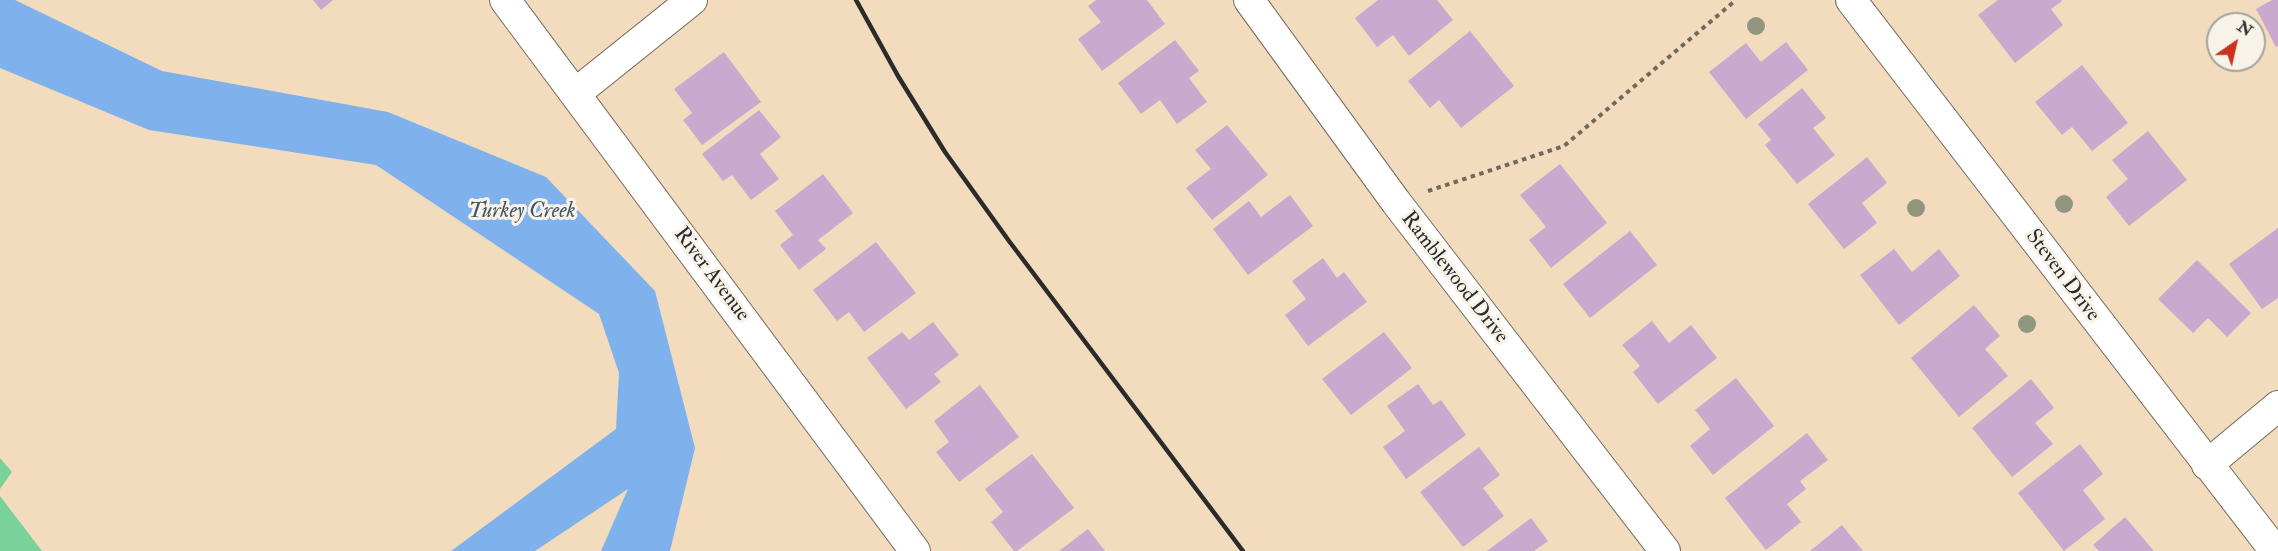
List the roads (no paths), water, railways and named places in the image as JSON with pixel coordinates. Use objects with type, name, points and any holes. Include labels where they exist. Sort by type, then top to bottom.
[{"type":"street","name":"River Avenue","points":[[505,0],[915,551]]},
{"type":"street","points":[[576,93],[692,0]]},
{"type":"street","name":"Ramblewood Drive","points":[[1249,0],[1396,202],[1665,551]]},
{"type":"street","name":"Steven Drive","points":[[1851,0],[2275,551]]},
{"type":"street","points":[[2207,465],[2278,406]]},
{"type":"water","name":"Turkey Creek","points":[[0,0],[15,0],[162,71],[388,112],[546,177],[655,291],[695,448],[670,551],[601,551],[628,489],[535,551],[451,551],[616,429],[619,373],[599,314],[376,165],[149,130],[0,68]]},
{"type":"railway","points":[[856,0],[898,76],[945,152],[1009,241],[1243,551]]}]
